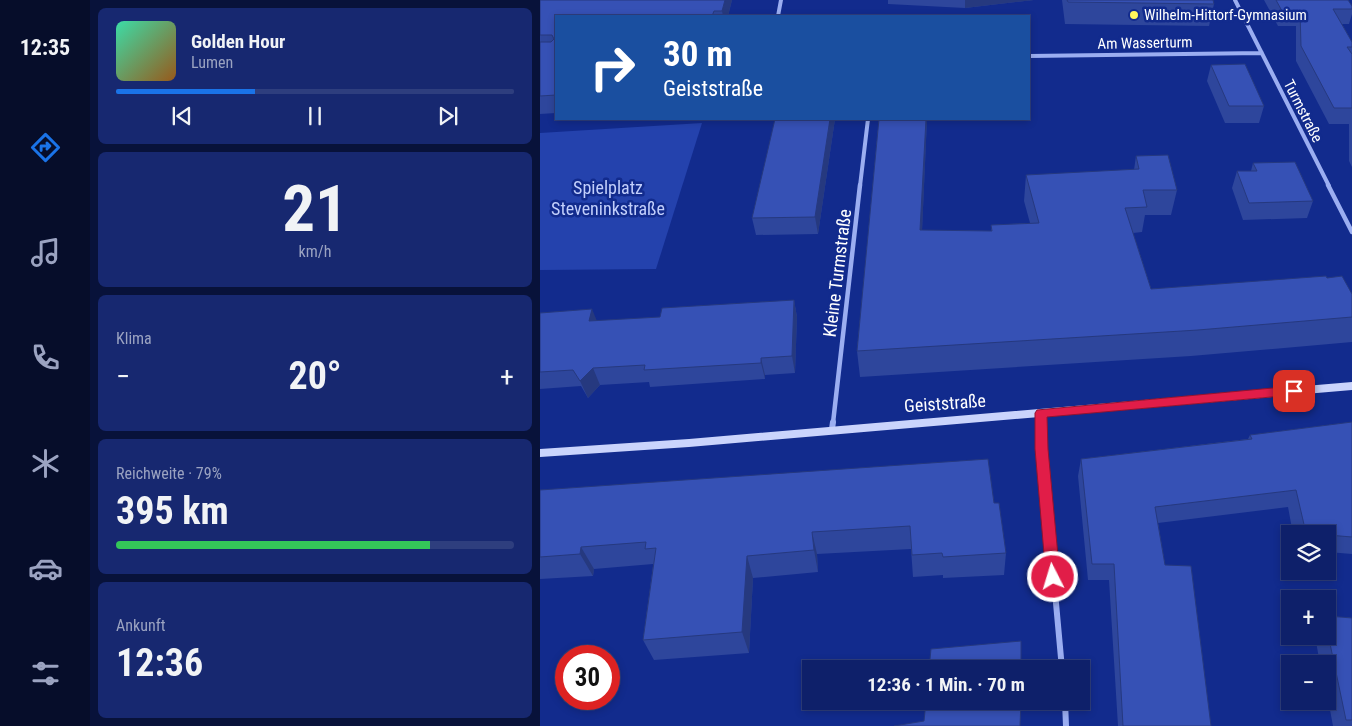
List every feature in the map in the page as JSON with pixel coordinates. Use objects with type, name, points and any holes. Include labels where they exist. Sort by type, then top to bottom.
[{"type":"street","points":[[778,15],[782,0]]},
{"type":"street","name":"Turmstraße","points":[[1235,0],[1352,232]]},
{"type":"street","name":"Am Wasserturm","points":[[1030,56],[1262,53]]},
{"type":"street","name":"Kleine Turmstraße","points":[[832,429],[868,120]]},
{"type":"street","name":"Geiststraße","points":[[540,453],[689,443],[832,429],[1352,386]]},
{"type":"street","points":[[1041,413],[1042,449],[1061,660]]},
{"type":"street","points":[[1065,710],[1066,726]]},
{"type":"green space","name":"Spielplatz Steveninkstraße","points":[[702,123],[656,269],[540,270],[540,133]]},
{"type":"building","points":[[540,0],[725,0],[722,11],[714,11],[712,15],[555,15],[555,95],[540,96],[540,42],[551,42],[554,39],[552,35],[540,35]]},
{"type":"building","points":[[1067,0],[1213,0],[1214,4],[1068,2]]},
{"type":"building","points":[[1276,0],[1348,0],[1352,9],[1333,9],[1352,42],[1352,47],[1347,47],[1352,54],[1352,108],[1334,108],[1301,46],[1300,11],[1282,11]]},
{"type":"building","points":[[1245,64],[1264,106],[1229,106],[1211,65]]},
{"type":"building","points":[[775,120],[830,120],[815,217],[752,218]]},
{"type":"building","points":[[879,120],[926,120],[920,230],[992,231],[991,225],[1039,223],[1026,175],[1139,169],[1136,156],[1168,155],[1177,190],[1143,190],[1147,207],[1125,208],[1151,289],[1342,276],[1352,294],[1352,317],[1198,330],[857,351]]},
{"type":"building","points":[[1295,162],[1313,201],[1249,203],[1237,171],[1257,171],[1253,163]]},
{"type":"building","points":[[794,300],[792,356],[761,358],[761,363],[644,370],[645,365],[593,368],[580,381],[573,370],[540,372],[540,313],[592,309],[589,321],[660,317],[662,308]]},
{"type":"building","points":[[1352,422],[1352,537],[1336,536],[1336,525],[1304,525],[1296,490],[1155,507],[1165,565],[1191,566],[1211,726],[1123,726],[1114,564],[1092,564],[1081,459],[1252,439],[1250,435]]},
{"type":"building","points":[[988,459],[994,503],[999,503],[1006,553],[943,557],[942,553],[912,555],[910,526],[812,532],[814,550],[747,556],[742,632],[643,640],[656,548],[645,549],[646,542],[581,547],[580,554],[540,557],[540,490]]},
{"type":"building","points":[[1336,617],[1352,618],[1352,720],[1346,720],[1336,672],[1336,655],[1332,655],[1330,645],[1336,645]]},
{"type":"building","points":[[1021,641],[1021,660],[930,660],[931,649]]},
{"type":"building","points":[[925,710],[1021,710],[1020,726],[894,726],[924,721]]},
{"type":"place","name":"Wilhelm-Hittorf-Gymnasium","points":[[1134,15]]},
{"type":"route","points":[[1053,577],[1042,449],[1041,413],[1294,391]]}]
